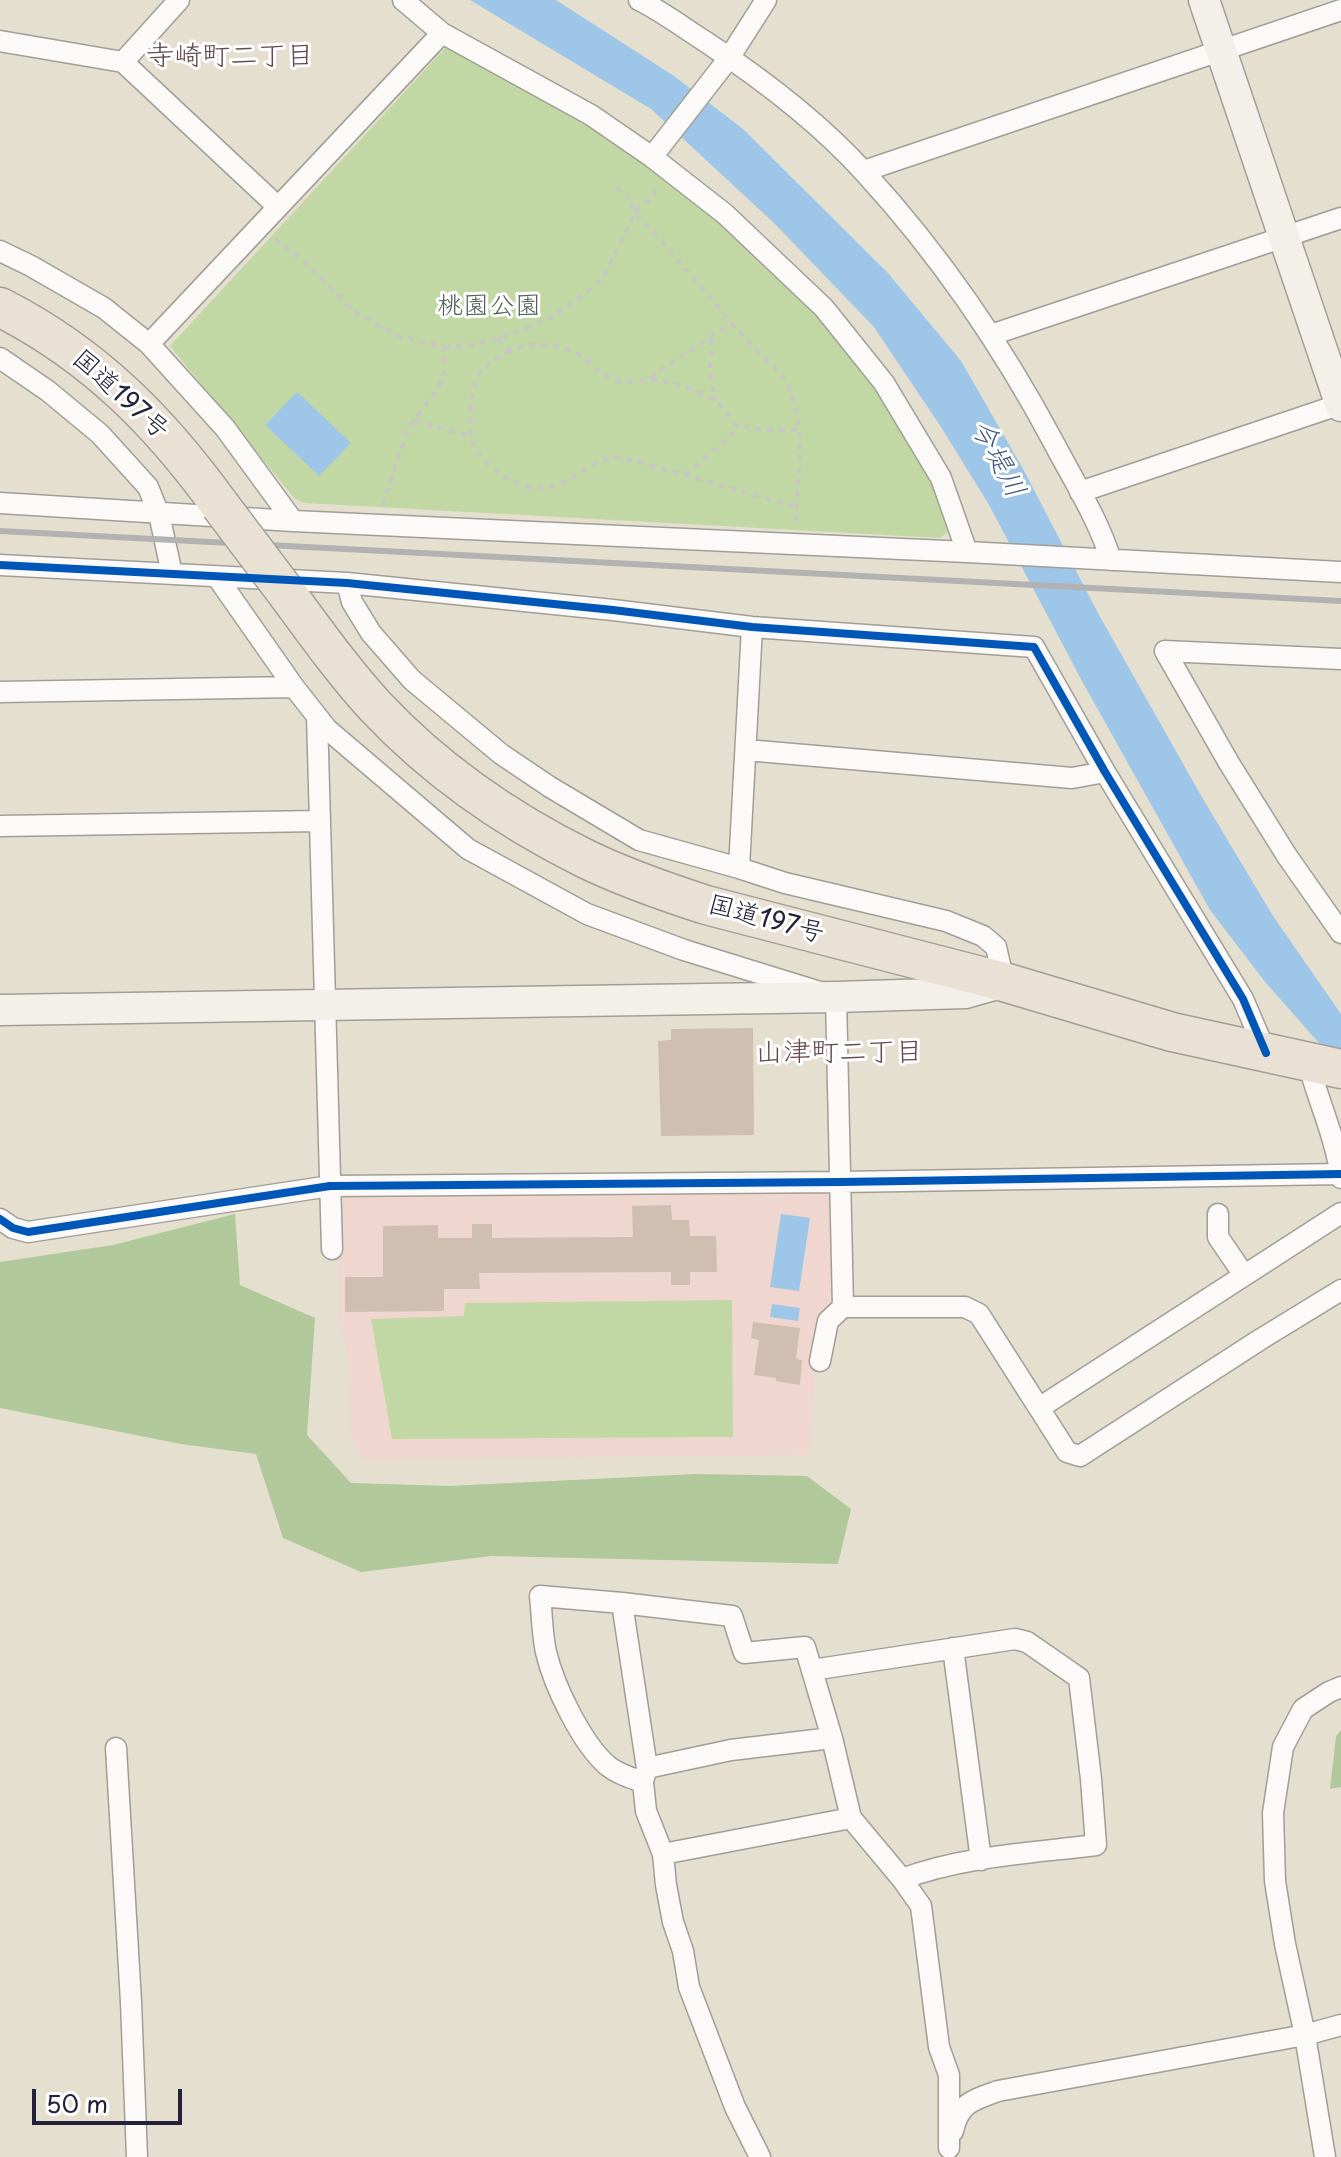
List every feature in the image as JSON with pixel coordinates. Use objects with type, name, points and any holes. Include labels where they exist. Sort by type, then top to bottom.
[{"type":"highway","name":"国道197号","points":[[0,307],[52,336],[141,408],[176,447],[359,688],[416,746],[505,814],[587,860],[706,905],[1004,982],[1172,1032],[1323,1065]]},
{"type":"street","points":[[123,62],[179,0]]},
{"type":"street","points":[[403,0],[442,33],[658,149],[669,170],[725,214],[824,308],[884,383],[941,478],[967,552]]},
{"type":"street","points":[[639,0],[729,58],[804,115],[864,171],[937,258],[1025,390],[1103,535],[1101,559]]},
{"type":"street","points":[[658,149],[729,58],[766,0]]},
{"type":"street","points":[[1080,492],[1341,405],[1204,0]]},
{"type":"street","points":[[864,171],[1341,10]]},
{"type":"street","points":[[149,344],[442,33]]},
{"type":"street","points":[[0,41],[123,62],[277,206]]},
{"type":"street","points":[[991,335],[1341,218]]},
{"type":"street","points":[[0,251],[104,308],[149,344],[225,428],[293,521]]},
{"type":"street","points":[[0,358],[48,391],[100,434],[148,487],[159,514],[172,574]]},
{"type":"street","points":[[0,503],[293,521],[1341,572]]},
{"type":"street","points":[[0,565],[347,583],[752,627],[1034,647],[1105,772],[1243,999],[1266,1053]]},
{"type":"street","points":[[217,577],[327,729],[468,849],[587,914],[684,950],[836,997]]},
{"type":"street","points":[[0,1010],[836,997],[965,993],[1004,982],[996,947],[983,936],[946,921],[785,883],[639,840],[574,802],[501,754],[412,680],[371,633],[352,602],[347,583]]},
{"type":"street","points":[[739,868],[752,627]]},
{"type":"street","points":[[1341,659],[1165,651],[1287,856],[1341,933]]},
{"type":"street","points":[[0,692],[294,687]]},
{"type":"street","points":[[317,716],[332,1249]]},
{"type":"street","points":[[746,750],[1072,778],[1105,772]]},
{"type":"street","points":[[0,826],[320,821]]},
{"type":"street","points":[[836,997],[843,1307]]},
{"type":"street","points":[[0,1219],[13,1228],[28,1232],[330,1186],[1341,1176],[1339,1153],[1316,1092],[1323,1065]]},
{"type":"street","points":[[1039,1408],[1341,1213]]},
{"type":"street","points":[[1218,1214],[1218,1237],[1244,1275]]},
{"type":"street","points":[[820,1361],[828,1321],[843,1307],[965,1307],[979,1314],[1067,1452],[1080,1456],[1341,1290]]},
{"type":"street","points":[[832,1738],[731,1750],[645,1775],[610,1768],[592,1749],[561,1696],[546,1652],[540,1596],[732,1616],[744,1653],[805,1647],[832,1738],[851,1818],[921,1906],[939,2047],[949,2075],[946,2152]]},
{"type":"street","points":[[622,1603],[645,1775],[646,1811],[663,1854],[673,1922],[683,1951],[689,1987],[735,2107],[760,2157]]},
{"type":"street","points":[[812,1670],[1015,1639],[1027,1642],[1079,1678],[1096,1845],[981,1860],[902,1879]]},
{"type":"street","points":[[953,1648],[981,1860]]},
{"type":"street","points":[[1325,2157],[1275,1881],[1273,1813],[1283,1747],[1303,1709],[1341,1687]]},
{"type":"street","points":[[116,1748],[137,2157]]},
{"type":"street","points":[[663,1854],[851,1818]]},
{"type":"street","points":[[946,2152],[956,2119],[969,2101],[998,2091],[1305,2035],[1341,2025]]},
{"type":"path","points":[[259,225],[308,265],[353,311],[401,337],[444,347],[467,346],[498,339],[547,320],[602,279],[634,212],[653,197],[669,170]]},
{"type":"path","points":[[616,187],[631,199],[634,212],[774,367],[789,388],[799,429],[794,543]]},
{"type":"path","points":[[651,379],[732,323]]},
{"type":"path","points":[[710,338],[713,348],[709,371],[717,403],[735,425],[763,430],[799,429]]},
{"type":"path","points":[[498,339],[510,350]]},
{"type":"path","points":[[717,403],[681,386],[651,379],[636,382],[612,380],[582,357],[564,348],[528,345],[510,350],[482,371],[475,382],[472,397],[470,436],[480,454],[498,474],[538,488],[562,483],[610,458],[632,460],[796,507]]},
{"type":"path","points":[[377,524],[409,427],[439,387],[445,366],[444,347]]},
{"type":"path","points":[[414,420],[470,436]]},
{"type":"path","points":[[685,476],[739,425]]},
{"type":"shaded area","points":[[824,1191],[831,1196],[833,1283],[830,1300],[820,1318],[808,1455],[363,1459],[351,1437],[348,1361],[339,1319],[338,1198]]},
{"type":"green space","name":"桃園公園","points":[[447,46],[602,132],[765,257],[848,349],[924,456],[952,529],[940,538],[305,503],[295,499],[170,346]]},
{"type":"green space","points":[[235,1214],[240,1285],[315,1318],[307,1435],[351,1483],[450,1486],[695,1474],[807,1476],[851,1509],[838,1564],[491,1556],[361,1572],[283,1538],[256,1454],[181,1444],[0,1408],[0,1262],[113,1245]]},
{"type":"green space","points":[[732,1300],[733,1437],[392,1439],[371,1319],[464,1316],[465,1303]]},
{"type":"green space","points":[[1341,1730],[1341,1787],[1330,1789],[1336,1736]]},
{"type":"water","name":"今堤川","points":[[470,0],[556,0],[674,76],[743,129],[888,273],[961,361],[1203,799],[1273,916],[1341,1014],[1341,1068],[1266,983],[1210,910],[1082,681],[988,503],[874,327],[774,223],[651,109]]},
{"type":"water","points":[[297,392],[351,443],[319,476],[265,425]]},
{"type":"water","points":[[781,1214],[810,1218],[799,1291],[770,1287]]},
{"type":"water","points":[[772,1304],[800,1308],[798,1321],[770,1317]]},
{"type":"building","points":[[753,1028],[754,1135],[661,1136],[658,1041],[671,1040],[671,1029]]},
{"type":"building","points":[[671,1205],[672,1220],[689,1220],[690,1236],[716,1236],[717,1272],[690,1272],[690,1285],[671,1285],[671,1272],[479,1273],[480,1289],[444,1289],[444,1311],[345,1312],[345,1277],[383,1277],[383,1226],[438,1225],[438,1238],[472,1238],[472,1224],[492,1224],[492,1238],[633,1237],[632,1206]]},
{"type":"building","points":[[753,1322],[800,1328],[796,1359],[802,1360],[800,1385],[754,1375],[759,1340],[751,1338]]},
{"type":"railway","points":[[0,531],[1341,601]]},
{"type":"cycle path","points":[[0,565],[347,583],[752,627],[1034,647],[1105,772],[1243,999],[1266,1053]]},
{"type":"cycle path","points":[[0,1219],[13,1228],[28,1232],[330,1186],[1341,1174]]},
{"type":"district","name":"寺崎町二丁目","points":[[230,57]]},
{"type":"district","name":"山津町二丁目","points":[[839,1053]]}]
